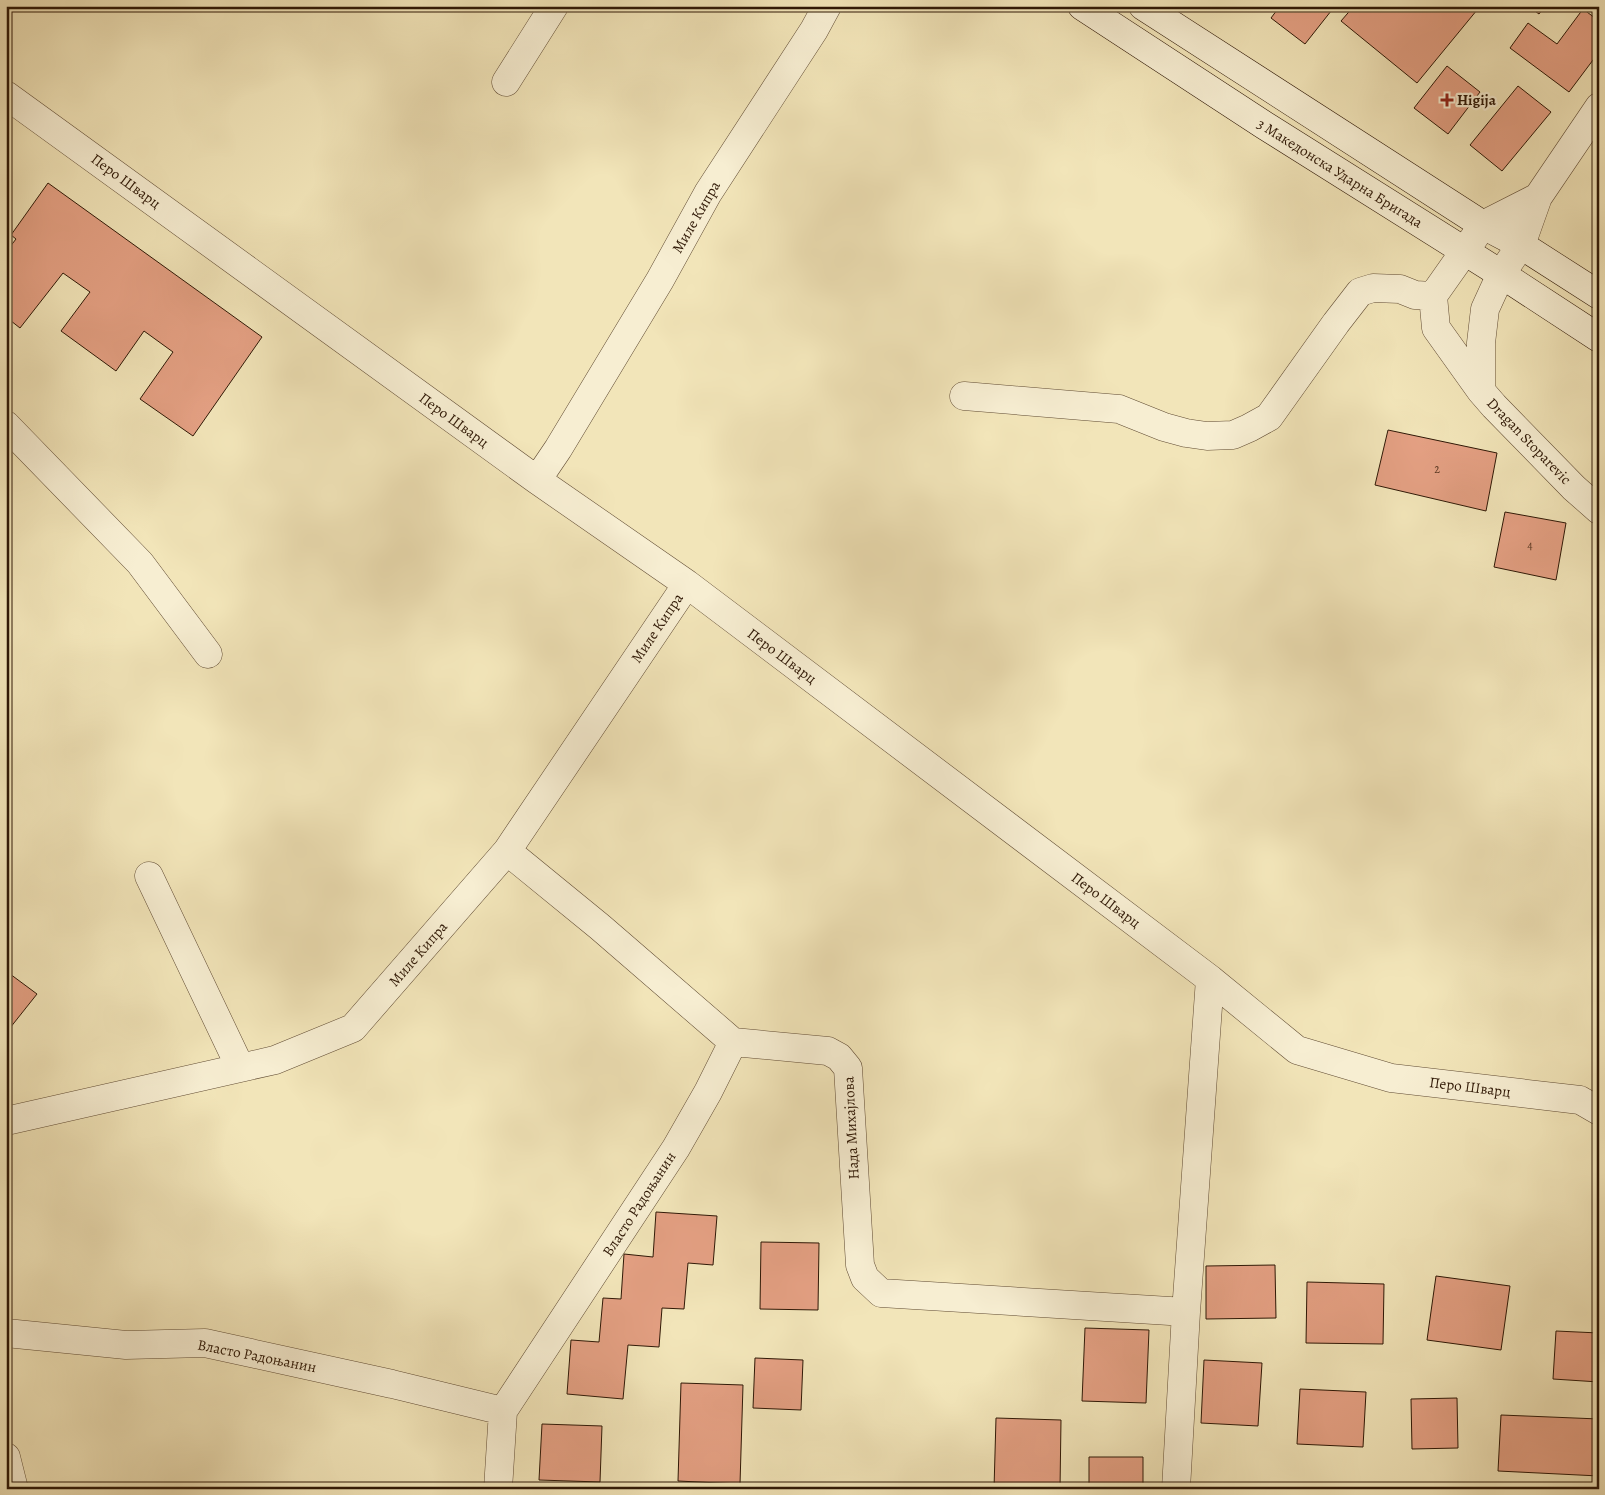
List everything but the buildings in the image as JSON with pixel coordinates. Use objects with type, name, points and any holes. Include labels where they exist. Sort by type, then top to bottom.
[{"type":"street","points":[[506,82],[554,6]]},
{"type":"street","name":"Миле Кипра","points":[[537,480],[558,449],[660,280],[708,193],[814,30],[827,6]]},
{"type":"street","name":"3 Македонска Ударна Бригада","points":[[1082,6],[1264,126],[1501,274],[1599,338]]},
{"type":"street","points":[[1143,6],[1483,225],[1521,245],[1599,294]]},
{"type":"street","name":"Перо Шварц","points":[[6,95],[537,480],[687,584],[1210,979],[1297,1050],[1391,1078],[1580,1100],[1599,1111]]},
{"type":"street","points":[[1482,391],[1481,343],[1485,309],[1501,274],[1521,245],[1538,197],[1599,107]]},
{"type":"street","points":[[964,396],[1119,409],[1164,427],[1186,433],[1206,436],[1232,434],[1269,418],[1360,292],[1373,288],[1400,289],[1415,294],[1433,296],[1483,225],[1538,197]]},
{"type":"street","name":"Dragan Stoparevic","points":[[1433,296],[1436,328],[1482,391],[1494,406],[1574,488],[1599,510]]},
{"type":"street","points":[[6,425],[140,562],[208,654]]},
{"type":"street","name":"Миле Кипра","points":[[6,1121],[275,1060],[352,1028],[507,852],[687,584]]},
{"type":"street","points":[[507,852],[600,927],[733,1042]]},
{"type":"street","points":[[149,876],[240,1067]]},
{"type":"street","points":[[1176,1489],[1186,1312],[1210,979]]},
{"type":"street","name":"Нада Михајлова","points":[[733,1042],[828,1051],[839,1057],[848,1068],[860,1264],[866,1278],[881,1293],[1186,1312]]},
{"type":"street","name":"Власто Радоњанин","points":[[498,1489],[503,1411],[676,1148],[708,1092],[733,1042]]},
{"type":"street","name":"Власто Радоњанин","points":[[6,1333],[126,1345],[206,1343],[392,1384],[503,1411]]},
{"type":"street","points":[[6,1457],[14,1489]]},
{"type":"place","name":"Higija","points":[[1447,100]]}]
